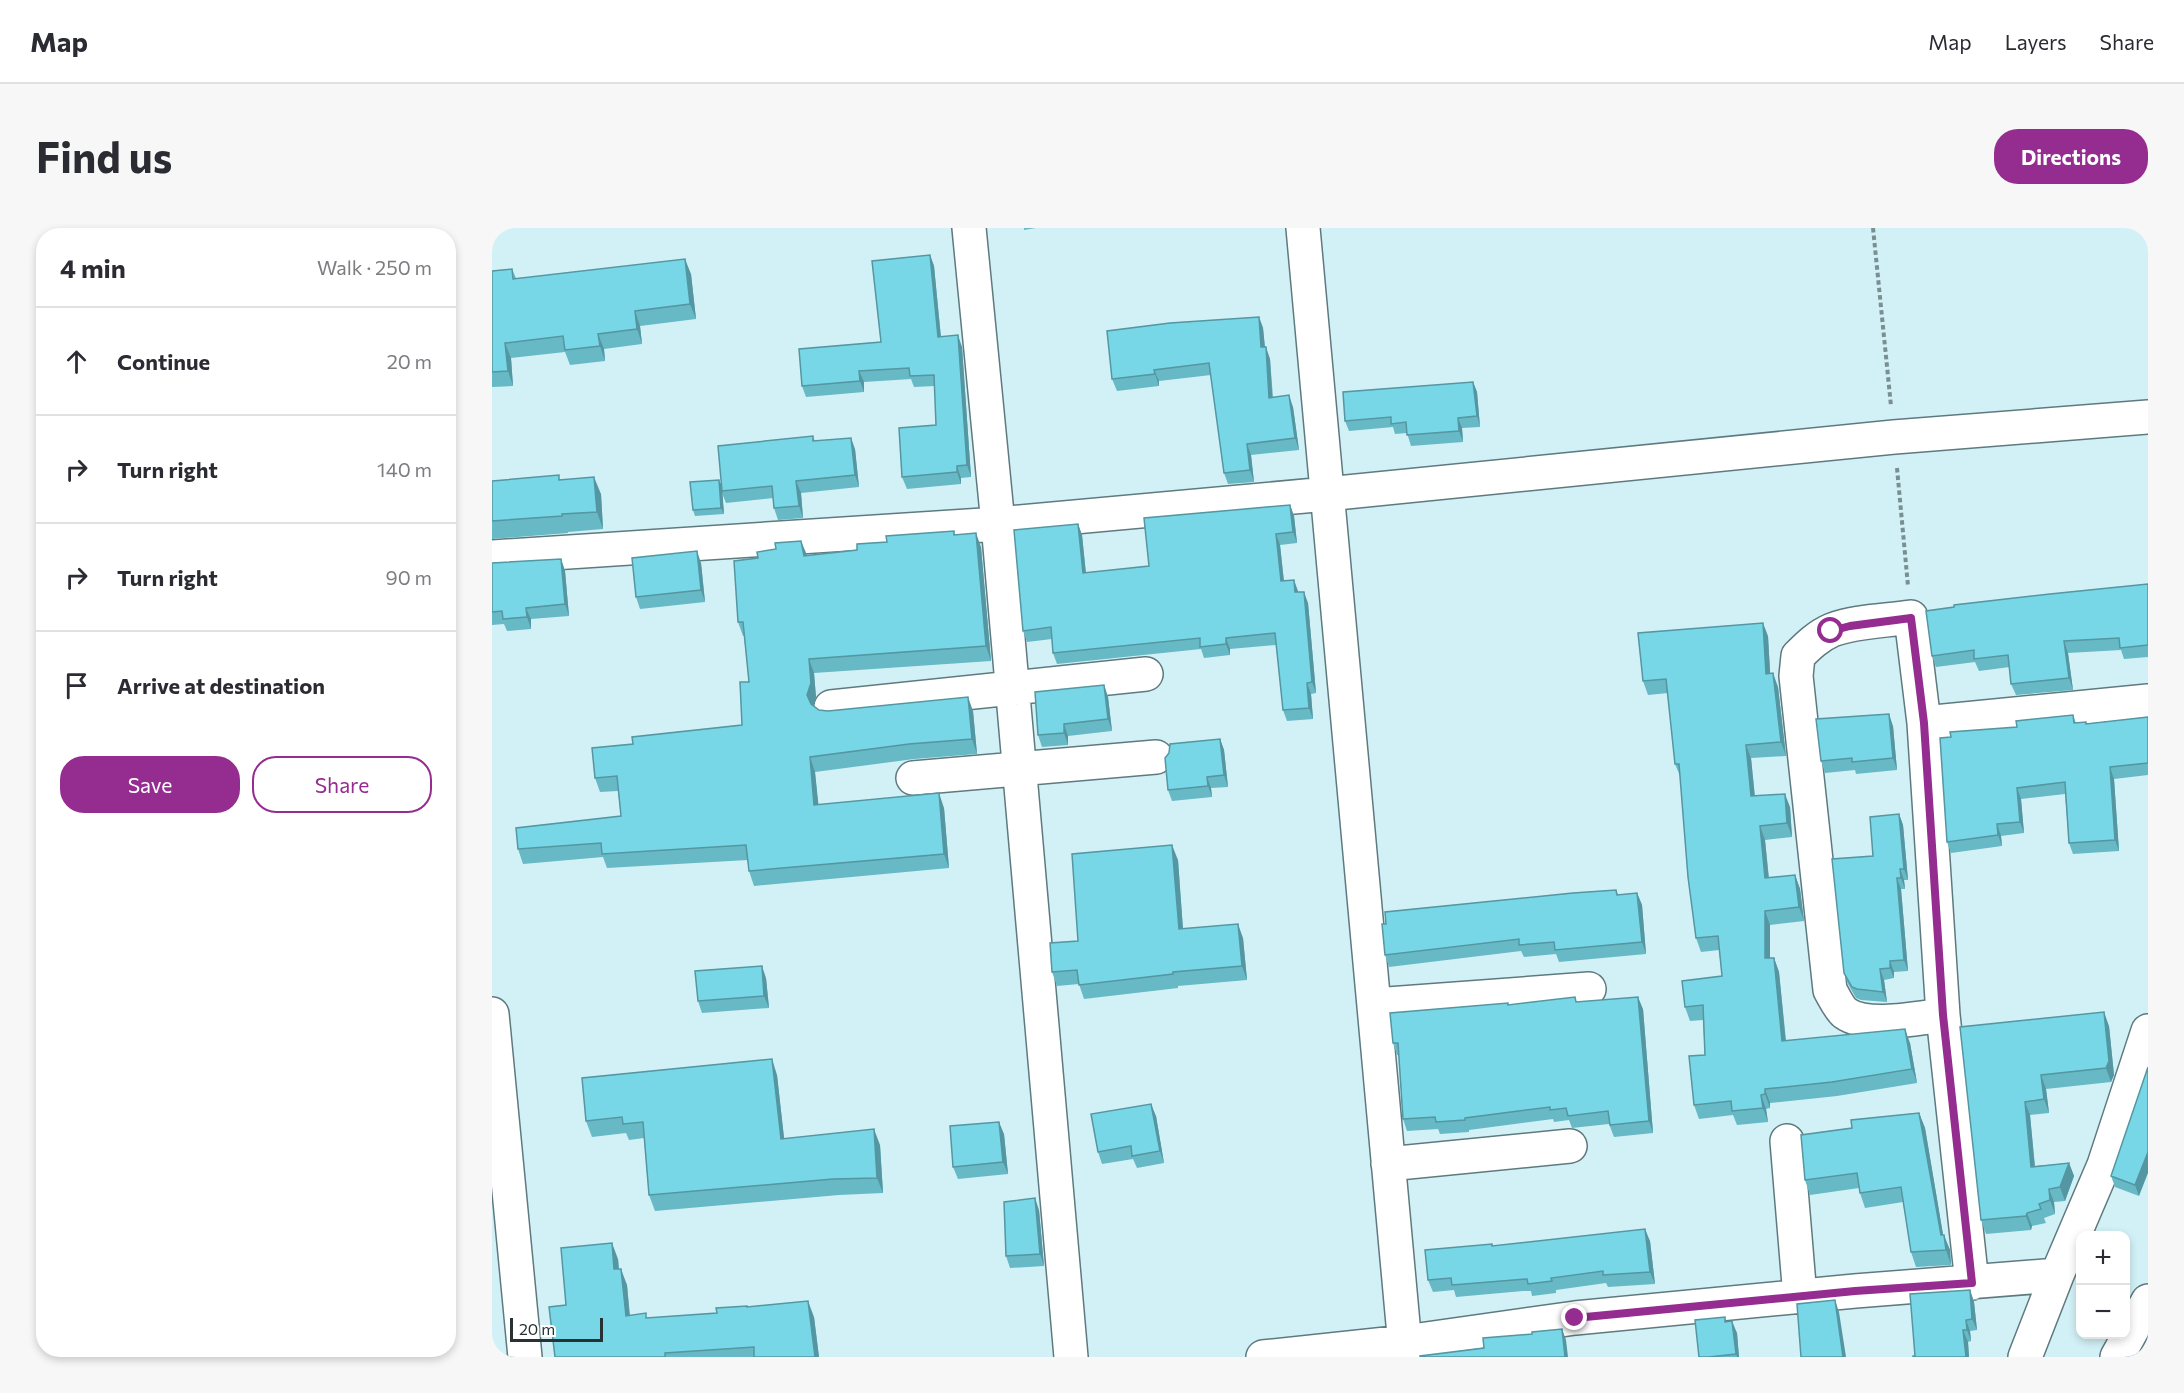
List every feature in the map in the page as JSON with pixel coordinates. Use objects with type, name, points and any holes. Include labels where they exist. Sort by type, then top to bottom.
[{"type":"street","points":[[969,228],[998,524],[1071,1357]]},
{"type":"street","points":[[1303,228],[1405,1350]]},
{"type":"street","points":[[492,557],[998,524],[1327,494],[1894,437],[2148,417]]},
{"type":"street","points":[[1943,1015],[1888,1021],[1859,1020],[1845,1013],[1830,990],[1796,676],[1798,656],[1814,640],[1831,631],[1850,626],[1911,618],[1924,723],[1943,1015],[1972,1283]]},
{"type":"street","points":[[831,707],[1146,674]]},
{"type":"street","points":[[1924,723],[2148,701]]},
{"type":"street","points":[[913,778],[1156,757]]},
{"type":"street","points":[[1374,1005],[1589,989]]},
{"type":"street","points":[[492,1014],[525,1357]]},
{"type":"street","points":[[2025,1357],[2104,1165],[2148,1030]]},
{"type":"street","points":[[1787,1141],[1800,1296]]},
{"type":"street","points":[[1388,1164],[1570,1146]]},
{"type":"street","points":[[1263,1357],[1405,1350],[1575,1318],[1800,1296],[2057,1275]]},
{"type":"street","points":[[2117,1357],[2148,1301]]},
{"type":"building","points":[[930,255],[938,337],[958,335],[967,465],[957,466],[957,472],[902,477],[899,428],[936,425],[934,375],[910,376],[909,368],[859,371],[860,381],[802,386],[799,349],[881,342],[872,261]]},
{"type":"building","points":[[685,259],[690,304],[635,311],[637,329],[598,334],[600,346],[565,350],[563,336],[505,343],[508,371],[492,372],[492,271],[512,269],[513,279]]},
{"type":"building","points":[[1259,317],[1261,347],[1266,347],[1269,398],[1289,395],[1295,438],[1247,444],[1250,470],[1224,473],[1209,363],[1154,370],[1155,374],[1112,379],[1107,331],[1170,323]]},
{"type":"building","points":[[1473,382],[1477,416],[1458,418],[1459,431],[1407,435],[1406,422],[1391,424],[1391,417],[1345,421],[1343,392]]},
{"type":"building","points":[[813,436],[813,441],[851,438],[855,475],[796,481],[799,506],[774,508],[772,486],[722,491],[718,446]]},
{"type":"building","points":[[559,475],[559,480],[594,477],[597,512],[492,521],[492,481]]},
{"type":"building","points":[[719,480],[721,508],[693,510],[690,482]]},
{"type":"building","points":[[1290,505],[1293,532],[1276,534],[1281,581],[1294,580],[1295,592],[1304,592],[1312,682],[1307,683],[1309,708],[1283,710],[1275,633],[1226,638],[1226,644],[1200,647],[1200,638],[1053,653],[1051,627],[1023,631],[1014,530],[1078,524],[1083,573],[1149,566],[1144,518]]},
{"type":"building","points":[[954,531],[954,535],[976,533],[986,646],[809,659],[811,683],[807,695],[811,704],[819,710],[828,711],[968,697],[972,739],[909,744],[810,757],[814,805],[939,793],[944,854],[749,871],[746,845],[602,854],[601,843],[518,849],[516,828],[621,816],[617,776],[595,778],[592,748],[633,744],[632,737],[742,725],[740,682],[749,682],[743,622],[738,622],[734,561],[758,558],[757,552],[776,549],[775,543],[801,541],[804,556],[857,550],[857,544],[887,542],[886,536]]},
{"type":"building","points":[[697,551],[701,590],[636,597],[632,558]]},
{"type":"building","points":[[561,559],[565,604],[526,608],[527,617],[503,619],[502,611],[492,612],[492,563]]},
{"type":"building","points":[[2148,584],[2148,645],[2120,648],[2119,638],[2064,641],[2069,678],[2011,684],[2008,655],[1974,659],[1974,650],[1932,656],[1926,611],[1954,607],[1954,605]]},
{"type":"building","points":[[1763,623],[1766,674],[1773,673],[1781,742],[1746,745],[1751,796],[1785,794],[1787,823],[1760,826],[1765,878],[1795,875],[1799,907],[1765,911],[1765,958],[1774,958],[1782,1041],[1905,1029],[1912,1069],[1832,1082],[1765,1089],[1765,1094],[1761,1095],[1763,1108],[1732,1111],[1731,1101],[1694,1105],[1689,1056],[1705,1055],[1703,1005],[1685,1007],[1682,981],[1722,976],[1718,936],[1696,938],[1688,877],[1679,764],[1675,764],[1666,679],[1643,681],[1638,633]]},
{"type":"building","points":[[1104,685],[1108,719],[1064,724],[1064,733],[1038,735],[1035,692]]},
{"type":"building","points":[[1889,714],[1893,758],[1852,762],[1852,758],[1821,761],[1816,719]]},
{"type":"building","points":[[2073,715],[2074,723],[2086,722],[2086,724],[2148,717],[2148,763],[2110,767],[2115,840],[2069,843],[2065,782],[2017,788],[2020,822],[1997,824],[1998,835],[1947,842],[1940,738],[1951,737],[1950,732],[2017,727],[2016,721]]},
{"type":"building","points":[[1220,739],[1224,775],[1207,777],[1208,786],[1168,790],[1165,758],[1169,753],[1170,744]]},
{"type":"building","points":[[1899,814],[1904,869],[1900,869],[1901,878],[1897,878],[1904,960],[1890,961],[1890,968],[1880,969],[1883,992],[1857,989],[1852,987],[1844,973],[1832,859],[1873,856],[1870,817]]},
{"type":"building","points":[[1172,845],[1179,929],[1238,924],[1242,966],[1173,972],[1173,974],[1079,985],[1077,970],[1052,972],[1050,943],[1078,941],[1072,854]]},
{"type":"building","points":[[1616,890],[1617,895],[1637,893],[1642,942],[1555,950],[1554,942],[1519,945],[1519,939],[1385,955],[1382,924],[1386,924],[1385,912]]},
{"type":"building","points":[[762,966],[764,996],[698,1001],[695,971]]},
{"type":"building","points":[[1575,997],[1576,1002],[1638,997],[1649,1121],[1610,1125],[1608,1111],[1568,1116],[1566,1108],[1550,1110],[1550,1107],[1465,1118],[1465,1120],[1436,1122],[1435,1117],[1403,1119],[1398,1043],[1393,1043],[1390,1013],[1508,1003],[1508,1005]]},
{"type":"building","points":[[2104,1012],[2109,1061],[2106,1068],[2041,1075],[2044,1099],[2025,1102],[2031,1167],[2069,1163],[2060,1187],[2049,1189],[2050,1200],[2039,1204],[2041,1209],[2027,1213],[2026,1216],[1981,1220],[1960,1027]]},
{"type":"building","points":[[772,1059],[781,1139],[874,1129],[877,1178],[833,1179],[649,1195],[643,1122],[623,1124],[622,1117],[586,1121],[582,1078]]},
{"type":"building","points":[[2148,1067],[2148,1152],[2135,1185],[2111,1176]]},
{"type":"building","points":[[1151,1104],[1160,1151],[1132,1156],[1131,1146],[1098,1152],[1091,1114]]},
{"type":"building","points":[[1919,1113],[1941,1235],[1944,1235],[1946,1250],[1911,1252],[1901,1187],[1860,1193],[1857,1173],[1805,1180],[1801,1135],[1852,1128],[1851,1120]]},
{"type":"building","points":[[999,1122],[1003,1162],[953,1167],[950,1126]]},
{"type":"building","points":[[1035,1198],[1040,1254],[1006,1256],[1004,1202]]},
{"type":"building","points":[[1645,1229],[1650,1272],[1603,1275],[1603,1271],[1551,1278],[1552,1281],[1528,1284],[1527,1279],[1452,1285],[1451,1278],[1428,1280],[1425,1250],[1492,1244],[1492,1246]]},
{"type":"building","points":[[612,1243],[614,1269],[621,1269],[626,1316],[646,1313],[646,1318],[717,1313],[716,1308],[808,1301],[815,1357],[754,1357],[754,1347],[665,1353],[665,1357],[555,1357],[549,1307],[566,1305],[561,1248]]},
{"type":"building","points":[[1970,1290],[1972,1319],[1966,1320],[1967,1330],[1963,1330],[1966,1357],[1913,1357],[1915,1356],[1910,1294]]},
{"type":"building","points":[[1835,1300],[1843,1357],[1801,1357],[1797,1304]]},
{"type":"building","points":[[1725,1317],[1725,1322],[1732,1321],[1736,1354],[1699,1357],[1695,1320]]},
{"type":"building","points":[[1562,1329],[1565,1357],[1420,1357],[1484,1348],[1483,1338]]},
{"type":"route","points":[[1575,1318],[1855,1291],[1972,1283],[1943,1015],[1924,723],[1911,618],[1850,626],[1831,631]]}]
